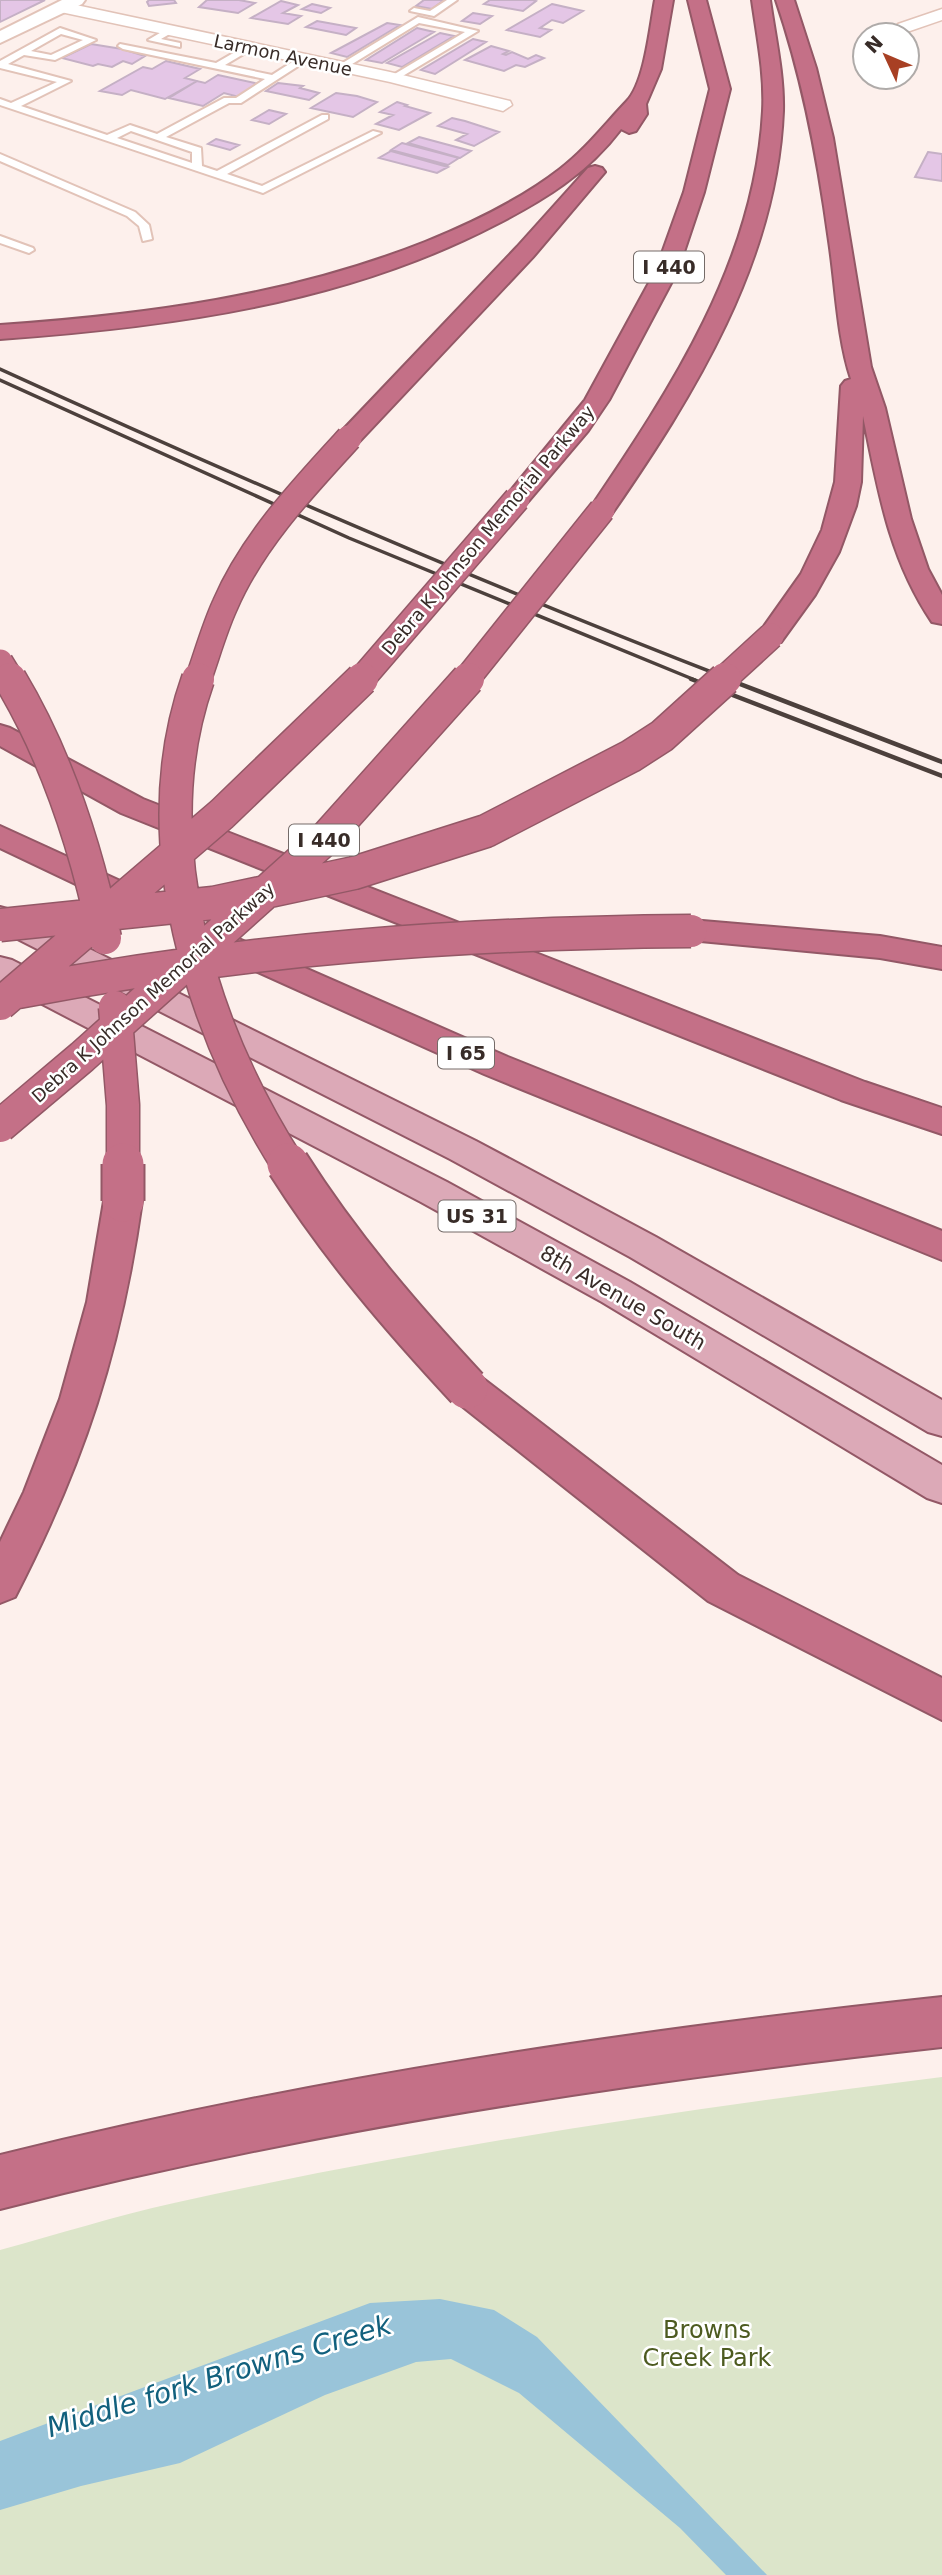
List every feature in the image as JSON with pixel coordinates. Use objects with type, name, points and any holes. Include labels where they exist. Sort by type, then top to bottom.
[{"type":"highway","points":[[664,0],[652,69],[636,104],[637,114],[593,174],[525,251],[349,439],[272,527],[226,602],[203,654],[183,723],[177,761],[176,846],[183,914],[199,980],[242,1087],[286,1165],[351,1259],[403,1322],[467,1388],[723,1588],[942,1700]]},
{"type":"highway","name":"Debra K Johnson Memorial Parkway","points":[[0,1004],[222,814],[355,685],[579,426],[597,400],[667,271],[694,192],[720,89],[697,0]]},
{"type":"highway","name":"Debra K Johnson Memorial Parkway","points":[[0,1126],[82,1057],[324,840],[489,655],[602,510],[705,345],[737,275],[754,225],[768,163],[773,120],[771,78],[761,0]]},
{"type":"highway","points":[[785,0],[803,48],[812,85],[838,228],[858,361],[875,414],[897,519],[928,592],[942,616]]},
{"type":"highway","points":[[0,332],[142,318],[247,300],[348,275],[428,248],[493,219],[550,186],[592,151],[624,112],[636,104]]},
{"type":"highway","points":[[0,925],[213,903],[354,873],[486,831],[631,757],[662,736],[771,636],[813,580],[836,532],[847,495],[851,455],[850,400],[858,361]]},
{"type":"highway","points":[[0,662],[37,726],[51,757],[91,868],[108,956],[120,1053],[123,1201],[110,1288],[91,1370],[64,1449],[27,1535],[0,1584]]},
{"type":"highway","points":[[0,734],[132,806],[853,1091],[942,1121]]},
{"type":"highway","name":"I 65","points":[[0,836],[335,997],[545,1087],[942,1246]]},
{"type":"highway","points":[[0,995],[148,968],[387,941],[568,931],[691,931],[880,947],[942,958]]},
{"type":"highway","points":[[0,2182],[133,2148],[392,2098],[545,2073],[942,2022]]},
{"type":"main road","name":"US 31","points":[[0,917],[463,1150],[643,1247],[942,1420]]},
{"type":"main road","name":"8th Avenue South","points":[[0,968],[446,1198],[616,1292],[942,1486]]},
{"type":"street","name":"Larmon Avenue","points":[[69,4],[170,30],[393,78],[503,105]]},
{"type":"street","points":[[0,38],[69,4]]},
{"type":"street","points":[[921,22],[942,14]]},
{"type":"lane","points":[[431,13],[453,0]]},
{"type":"lane","points":[[414,11],[452,17]]},
{"type":"lane","points":[[341,67],[418,20],[472,31],[393,78]]},
{"type":"lane","points":[[169,56],[185,47],[153,40],[170,30]]},
{"type":"lane","points":[[0,65],[60,31],[92,40],[52,58],[23,52]]},
{"type":"lane","points":[[122,46],[273,78]]},
{"type":"lane","points":[[217,66],[249,47]]},
{"type":"lane","points":[[221,54],[233,57]]},
{"type":"lane","points":[[159,137],[227,100],[238,101],[303,59]]},
{"type":"lane","points":[[0,65],[66,81],[12,106]]},
{"type":"lane","points":[[0,102],[262,190],[376,133]]},
{"type":"lane","points":[[218,175],[325,117]]},
{"type":"lane","points":[[108,138],[130,128],[159,137],[197,150],[197,168]]},
{"type":"lane","points":[[0,157],[131,214],[144,225],[147,239]]},
{"type":"lane","points":[[0,239],[29,250]]},
{"type":"green space","name":"Browns Creek Park","points":[[942,2077],[942,2575],[0,2575],[0,2250],[152,2208],[365,2164],[653,2116]]},
{"type":"water","name":"Middle fork Browns Creek","points":[[440,2299],[494,2310],[537,2337],[767,2575],[726,2575],[680,2528],[519,2393],[451,2359],[416,2362],[325,2395],[180,2463],[81,2486],[0,2510],[0,2441],[370,2303]]},
{"type":"building","points":[[0,0],[45,0],[0,22]]},
{"type":"building","points":[[149,0],[174,0],[176,3],[149,6]]},
{"type":"building","points":[[207,0],[255,3],[238,13],[199,7]]},
{"type":"building","points":[[424,0],[444,0],[432,9],[416,6]]},
{"type":"building","points":[[490,0],[536,1],[523,11],[484,4]]},
{"type":"building","points":[[281,1],[298,5],[283,13],[301,16],[288,24],[251,18]]},
{"type":"building","points":[[312,4],[330,8],[321,13],[302,9]]},
{"type":"building","points":[[552,4],[583,11],[563,23],[552,20],[540,28],[551,30],[540,37],[507,30]]},
{"type":"building","points":[[473,13],[492,16],[480,24],[462,21]]},
{"type":"building","points":[[317,21],[356,28],[346,35],[306,27]]},
{"type":"building","points":[[387,23],[400,25],[347,57],[331,53]]},
{"type":"building","points":[[417,28],[434,32],[382,63],[366,60]]},
{"type":"building","points":[[440,33],[454,36],[402,67],[387,63]]},
{"type":"building","points":[[473,39],[486,42],[435,74],[421,70]]},
{"type":"building","points":[[91,44],[145,56],[132,64],[123,61],[112,67],[98,64],[93,66],[62,58]]},
{"type":"building","points":[[491,46],[509,51],[503,54],[506,55],[512,52],[528,59],[536,55],[544,58],[525,67],[516,65],[504,71],[465,60]]},
{"type":"building","points":[[166,61],[200,69],[185,78],[197,81],[165,99],[131,90],[122,95],[100,91],[143,67],[152,69]]},
{"type":"building","points":[[218,75],[259,84],[239,97],[224,93],[203,106],[169,98],[197,81],[205,83]]},
{"type":"building","points":[[278,83],[303,86],[300,88],[319,93],[309,100],[266,91]]},
{"type":"building","points":[[336,93],[377,102],[353,117],[311,108]]},
{"type":"building","points":[[397,102],[430,113],[399,130],[376,124],[393,115],[380,112]]},
{"type":"building","points":[[269,110],[286,114],[269,124],[252,120]]},
{"type":"building","points":[[452,118],[499,132],[474,146],[456,140],[467,134],[438,126]]},
{"type":"building","points":[[419,137],[471,151],[460,158],[408,143]]},
{"type":"building","points":[[216,139],[239,145],[230,150],[208,144]]},
{"type":"building","points":[[402,143],[459,158],[448,165],[391,150]]},
{"type":"building","points":[[391,151],[448,167],[437,173],[379,158]]},
{"type":"building","points":[[928,152],[942,154],[942,181],[915,177]]},
{"type":"railway","points":[[0,369],[363,530],[732,680]]},
{"type":"railway","points":[[0,380],[349,538],[695,680]]},
{"type":"railway","points":[[691,679],[942,776]]},
{"type":"railway","points":[[727,679],[942,762]]}]
